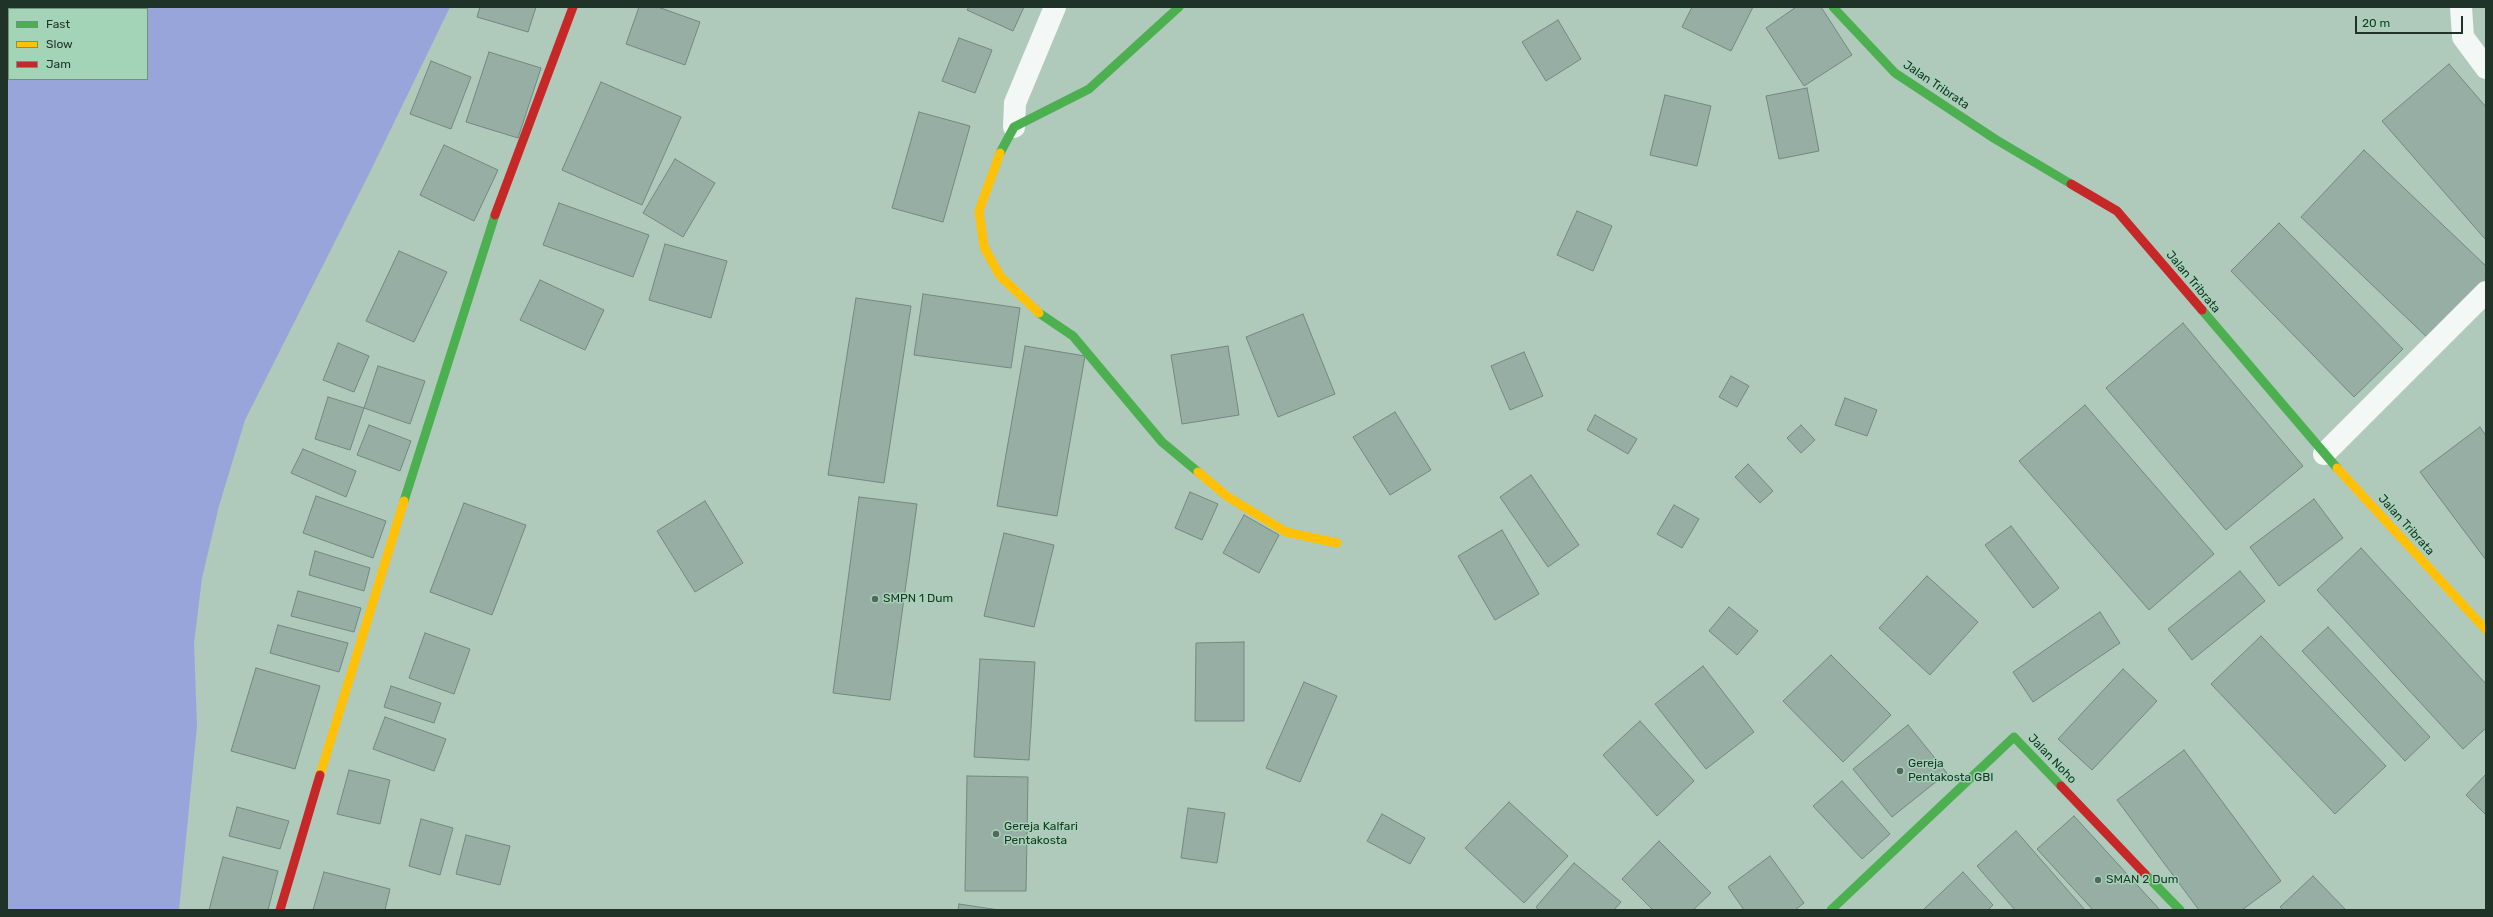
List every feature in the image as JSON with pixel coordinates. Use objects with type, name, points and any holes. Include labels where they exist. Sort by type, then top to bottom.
[{"type":"street","points":[[280,910],[363,629],[500,199],[573,7]]},
{"type":"street","points":[[1055,7],[1014,103],[1014,127],[999,156],[979,211],[984,247],[1000,276],[1040,314],[1072,336],[1162,442],[1228,497],[1286,532],[1337,543]]},
{"type":"street","points":[[1014,127],[1089,89],[1179,7]]},
{"type":"street","name":"Jalan Tribrata","points":[[1833,7],[1895,74],[1995,140],[2117,211],[2324,454],[2486,630]]},
{"type":"street","points":[[2461,7],[2464,37],[2486,68]]},
{"type":"street","points":[[2324,454],[2486,292]]},
{"type":"street","name":"Jalan Noho","points":[[1831,910],[2014,737],[2180,910]]},
{"type":"water","points":[[7,7],[450,7],[372,168],[245,420],[219,506],[202,578],[194,643],[197,726],[179,910],[7,910]]},
{"type":"building","points":[[480,7],[536,7],[528,32],[477,17]]},
{"type":"building","points":[[639,7],[658,7],[700,22],[685,65],[626,44]]},
{"type":"building","points":[[969,7],[1024,7],[1013,31],[967,10]]},
{"type":"building","points":[[1692,7],[1753,7],[1731,51],[1682,27]]},
{"type":"building","points":[[1796,7],[1821,7],[1852,55],[1804,86],[1766,28]]},
{"type":"building","points":[[1558,20],[1581,59],[1546,81],[1522,42]]},
{"type":"building","points":[[959,38],[992,50],[975,93],[942,81]]},
{"type":"building","points":[[489,52],[541,68],[518,138],[466,122]]},
{"type":"building","points":[[431,61],[471,77],[451,129],[410,114]]},
{"type":"building","points":[[2449,64],[2486,107],[2486,240],[2382,121]]},
{"type":"building","points":[[601,82],[681,117],[642,205],[562,170]]},
{"type":"building","points":[[1807,88],[1819,151],[1779,159],[1766,96]]},
{"type":"building","points":[[1665,95],[1711,106],[1697,166],[1650,155]]},
{"type":"building","points":[[919,112],[970,126],[943,222],[892,208]]},
{"type":"building","points":[[444,145],[498,170],[474,221],[420,195]]},
{"type":"building","points":[[2364,150],[2486,266],[2486,286],[2432,342],[2301,217]]},
{"type":"building","points":[[675,159],[715,183],[683,237],[643,213]]},
{"type":"building","points":[[559,203],[649,235],[633,277],[543,245]]},
{"type":"building","points":[[1577,211],[1612,226],[1593,271],[1557,255]]},
{"type":"building","points":[[2279,223],[2403,349],[2354,397],[2231,271]]},
{"type":"building","points":[[665,244],[727,261],[711,318],[649,300]]},
{"type":"building","points":[[399,251],[447,272],[414,342],[366,321]]},
{"type":"building","points":[[540,280],[604,310],[585,350],[520,320]]},
{"type":"building","points":[[923,294],[1020,308],[1011,368],[914,355]]},
{"type":"building","points":[[856,298],[911,306],[884,483],[828,475]]},
{"type":"building","points":[[1303,314],[1335,394],[1278,417],[1246,337]]},
{"type":"building","points":[[2183,323],[2303,466],[2226,530],[2106,388]]},
{"type":"building","points":[[338,343],[369,356],[354,392],[323,380]]},
{"type":"building","points":[[1025,346],[1085,356],[1057,516],[997,506]]},
{"type":"building","points":[[1228,346],[1239,415],[1182,424],[1171,355]]},
{"type":"building","points":[[1524,352],[1543,396],[1510,410],[1491,366]]},
{"type":"building","points":[[378,366],[425,381],[410,424],[364,408]]},
{"type":"building","points":[[1731,376],[1749,386],[1737,407],[1719,397]]},
{"type":"building","points":[[328,397],[364,408],[350,450],[315,439]]},
{"type":"building","points":[[1845,398],[1877,410],[1867,436],[1835,425]]},
{"type":"building","points":[[2085,405],[2214,554],[2149,610],[2019,461]]},
{"type":"building","points":[[1395,412],[1431,470],[1390,495],[1353,437]]},
{"type":"building","points":[[1595,415],[1637,439],[1628,454],[1587,430]]},
{"type":"building","points":[[369,425],[411,441],[400,471],[357,455]]},
{"type":"building","points":[[1801,425],[1815,440],[1801,453],[1787,438]]},
{"type":"building","points":[[2480,427],[2486,436],[2486,560],[2420,472]]},
{"type":"building","points":[[303,449],[356,471],[346,497],[291,473]]},
{"type":"building","points":[[1748,464],[1773,491],[1760,503],[1735,477]]},
{"type":"building","points":[[1531,475],[1579,545],[1548,567],[1500,497]]},
{"type":"building","points":[[1190,492],[1218,504],[1202,540],[1175,528]]},
{"type":"building","points":[[316,496],[386,521],[373,558],[303,533]]},
{"type":"building","name":"SMPN 1 Dum","points":[[859,497],[917,504],[890,700],[833,693]]},
{"type":"building","points":[[2314,499],[2343,538],[2279,586],[2250,547]]},
{"type":"building","points":[[705,501],[743,563],[695,592],[657,531]]},
{"type":"building","points":[[464,503],[526,525],[492,615],[430,592]]},
{"type":"building","points":[[1674,505],[1699,519],[1682,548],[1657,534]]},
{"type":"building","points":[[1244,515],[1279,535],[1259,573],[1223,553]]},
{"type":"building","points":[[2011,526],[2059,588],[2033,608],[1985,545]]},
{"type":"building","points":[[1502,530],[1539,594],[1495,620],[1458,556]]},
{"type":"building","points":[[1004,533],[1054,545],[1034,627],[984,616]]},
{"type":"building","points":[[2361,548],[2486,684],[2486,728],[2463,749],[2317,590]]},
{"type":"building","points":[[315,551],[370,568],[364,591],[309,575]]},
{"type":"building","points":[[2240,571],[2265,601],[2192,660],[2168,629]]},
{"type":"building","points":[[1927,576],[1978,622],[1930,675],[1879,628]]},
{"type":"building","points":[[298,591],[361,608],[354,632],[291,616]]},
{"type":"building","points":[[1729,607],[1758,631],[1737,655],[1709,631]]},
{"type":"building","points":[[2100,612],[2120,643],[2033,702],[2013,672]]},
{"type":"building","points":[[278,625],[348,643],[339,672],[270,653]]},
{"type":"building","points":[[2328,627],[2430,737],[2405,761],[2302,651]]},
{"type":"building","points":[[425,633],[470,649],[454,694],[409,678]]},
{"type":"building","points":[[2261,636],[2386,766],[2335,814],[2211,684]]},
{"type":"building","points":[[1244,642],[1244,721],[1195,721],[1196,643]]},
{"type":"building","points":[[1831,655],[1891,715],[1843,762],[1783,701]]},
{"type":"building","points":[[980,659],[1035,662],[1029,760],[974,757]]},
{"type":"building","points":[[1703,666],[1754,732],[1706,769],[1655,704]]},
{"type":"building","points":[[256,668],[320,686],[295,769],[231,751]]},
{"type":"building","points":[[2123,669],[2157,701],[2092,770],[2058,739]]},
{"type":"building","points":[[1304,682],[1337,696],[1300,782],[1266,768]]},
{"type":"building","points":[[391,686],[441,703],[434,723],[384,707]]},
{"type":"building","points":[[385,717],[446,739],[434,771],[373,749]]},
{"type":"building","points":[[1640,721],[1694,781],[1657,816],[1603,755]]},
{"type":"building","name":"Gereja Pentakosta GBI","points":[[1908,725],[1947,773],[1892,817],[1853,769]]},
{"type":"building","points":[[2184,750],[2281,881],[2242,910],[2199,910],[2117,800]]},
{"type":"building","points":[[349,770],[390,780],[380,824],[337,814]]},
{"type":"building","points":[[2486,774],[2486,815],[2466,795]]},
{"type":"building","name":"Gereja Kalfari Pentakosta","points":[[967,776],[1028,777],[1026,891],[965,891]]},
{"type":"building","points":[[1842,781],[1890,834],[1862,859],[1813,806]]},
{"type":"building","points":[[1509,802],[1568,856],[1524,903],[1465,848]]},
{"type":"building","points":[[237,807],[289,821],[280,849],[229,836]]},
{"type":"building","points":[[1188,808],[1225,813],[1217,863],[1181,858]]},
{"type":"building","points":[[1382,814],[1425,838],[1410,864],[1367,841]]},
{"type":"building","name":"SMAN 2 Dum","points":[[2074,816],[2160,910],[2093,910],[2037,849]]},
{"type":"building","points":[[421,819],[453,828],[440,875],[409,866]]},
{"type":"building","name":"SMAN 2 Dum","points":[[2016,831],[2085,910],[2015,910],[1977,866]]},
{"type":"building","points":[[466,835],[510,846],[500,885],[456,874]]},
{"type":"building","points":[[1659,841],[1711,893],[1693,910],[1653,910],[1622,879]]},
{"type":"building","points":[[1770,856],[1804,903],[1795,910],[1744,910],[1728,887]]},
{"type":"building","points":[[223,857],[278,871],[268,910],[209,910]]},
{"type":"building","points":[[1574,863],[1621,902],[1614,910],[1539,910],[1536,907]]},
{"type":"building","points":[[324,872],[390,889],[385,910],[313,910]]},
{"type":"building","points":[[1963,872],[1993,905],[1988,910],[1923,910]]},
{"type":"building","points":[[2313,876],[2346,910],[2283,910],[2280,907]]},
{"type":"building","points":[[959,904],[999,910],[958,910]]},
{"type":"traffic: fast","points":[[1000,153],[1014,127],[1089,89],[1179,7]]},
{"type":"traffic: fast","points":[[1833,7],[1895,73],[1995,139],[2071,184]]},
{"type":"traffic: fast","points":[[404,501],[495,215]]},
{"type":"traffic: fast","points":[[2202,310],[2337,468]]},
{"type":"traffic: fast","points":[[1039,313],[1073,336],[1162,442],[1198,472]]},
{"type":"traffic: fast","points":[[1831,910],[2014,737],[2061,786]]},
{"type":"traffic: fast","points":[[2145,874],[2180,910]]},
{"type":"traffic: slow","points":[[1000,153],[979,211],[984,247],[1000,276],[1039,313]]},
{"type":"traffic: slow","points":[[2337,468],[2486,630]]},
{"type":"traffic: slow","points":[[1198,472],[1228,497],[1286,532],[1337,543]]},
{"type":"traffic: slow","points":[[320,775],[404,501]]},
{"type":"traffic: jam","points":[[495,215],[573,7]]},
{"type":"traffic: jam","points":[[2071,184],[2117,211],[2202,310]]},
{"type":"traffic: jam","points":[[280,910],[320,775]]},
{"type":"traffic: jam","points":[[2061,786],[2145,874]]},
{"type":"place","name":"SMPN 1 Dum","points":[[875,599]]},
{"type":"place","name":"Gereja Pentakosta GBI","points":[[1900,771]]},
{"type":"place","name":"Gereja Kalfari Pentakosta","points":[[996,834]]},
{"type":"place","name":"SMAN 2 Dum","points":[[2098,880]]}]
